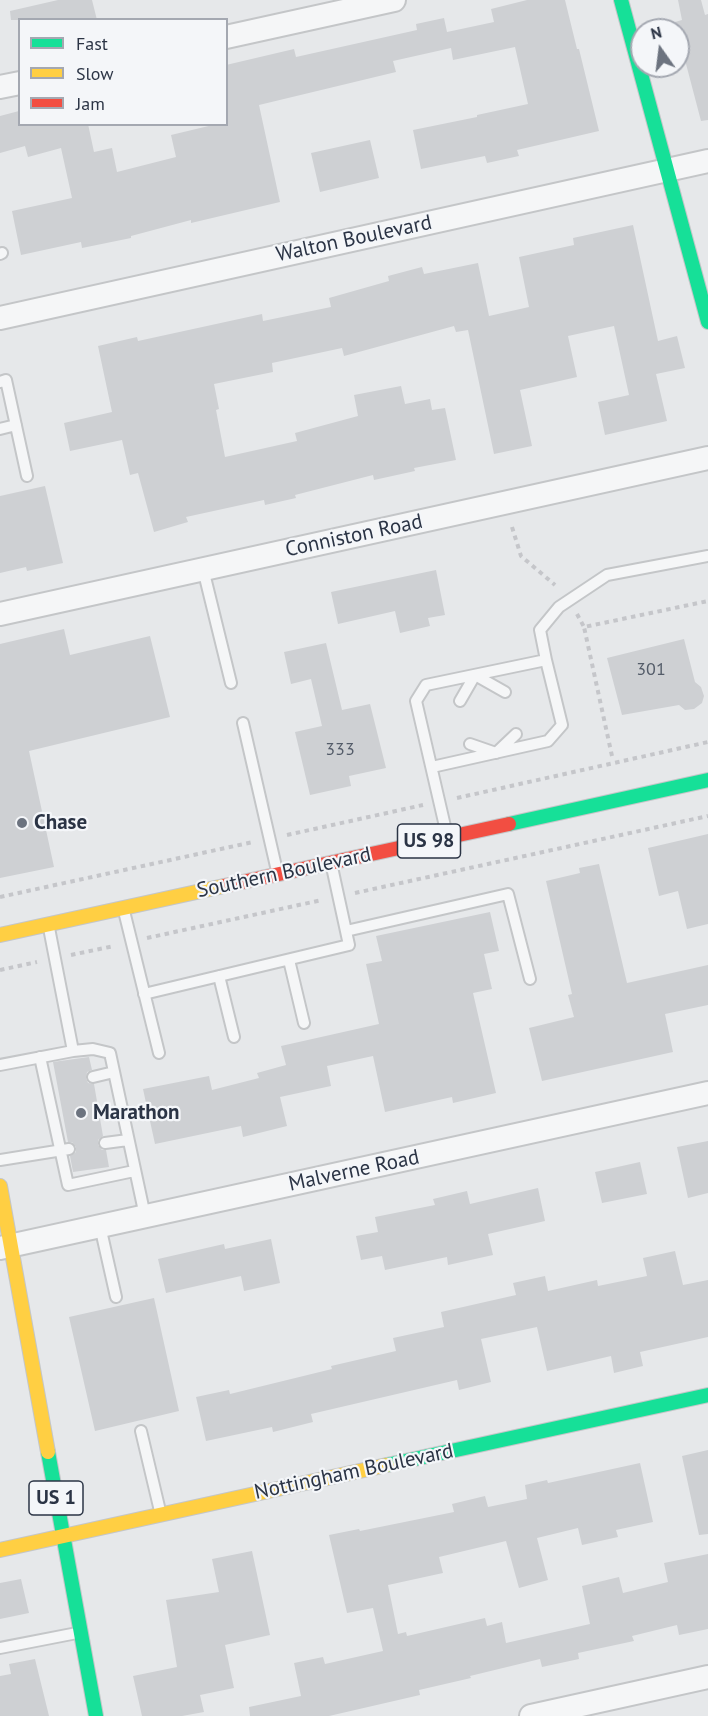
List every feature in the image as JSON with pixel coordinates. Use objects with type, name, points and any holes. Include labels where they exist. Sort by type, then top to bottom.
[{"type":"main road","points":[[621,0],[708,322]]},
{"type":"main road","name":"Southern Boulevard","points":[[0,935],[708,780]]},
{"type":"main road","name":"US 1","points":[[0,1186],[6,1247],[96,1716]]},
{"type":"main road","name":"Nottingham Boulevard","points":[[0,1550],[708,1395]]},
{"type":"street","points":[[228,37],[394,0]]},
{"type":"street","points":[[0,87],[18,83]]},
{"type":"street","name":"Walton Boulevard","points":[[0,318],[708,161]]},
{"type":"street","name":"Conniston Road","points":[[0,614],[708,458]]},
{"type":"street","name":"Malverne Road","points":[[6,1247],[708,1093]]},
{"type":"street","points":[[531,1716],[708,1677]]},
{"type":"lane","points":[[0,382],[6,380],[27,476]]},
{"type":"lane","points":[[0,429],[16,425]]},
{"type":"lane","points":[[432,767],[548,741],[562,725],[540,630],[559,607],[607,575],[708,555]]},
{"type":"lane","points":[[204,569],[231,683]]},
{"type":"lane","points":[[448,837],[416,701],[426,685],[546,660]]},
{"type":"lane","points":[[475,675],[505,692]]},
{"type":"lane","points":[[460,701],[475,675]]},
{"type":"lane","points":[[243,723],[278,874]]},
{"type":"lane","points":[[496,753],[516,734]]},
{"type":"lane","points":[[470,744],[496,753]]},
{"type":"lane","points":[[144,994],[349,945],[331,862]]},
{"type":"lane","points":[[346,931],[508,894],[530,978]]},
{"type":"lane","points":[[123,908],[159,1053]]},
{"type":"lane","points":[[48,924],[73,1051]]},
{"type":"lane","points":[[289,960],[304,1023]]},
{"type":"lane","points":[[219,976],[234,1037]]},
{"type":"lane","points":[[0,1065],[73,1051],[93,1049],[110,1053],[145,1216]]},
{"type":"lane","points":[[40,1057],[52,1085],[68,1185],[135,1171]]},
{"type":"lane","points":[[93,1077],[114,1072]]},
{"type":"lane","points":[[105,1143],[128,1140]]},
{"type":"lane","points":[[0,1160],[64,1150]]},
{"type":"lane","points":[[100,1227],[116,1296]]},
{"type":"lane","points":[[141,1431],[160,1515]]},
{"type":"lane","points":[[0,1648],[80,1632]]},
{"type":"path","points":[[512,527],[521,556],[555,585]]},
{"type":"path","points":[[584,627],[708,600],[708,603]]},
{"type":"path","points":[[576,613],[584,627],[612,756]]},
{"type":"path","points":[[0,897],[708,742]]},
{"type":"building","points":[[58,0],[92,0],[96,18],[18,18],[18,20],[11,20],[10,11]]},
{"type":"building","points":[[527,0],[565,0],[599,131],[517,150],[519,156],[487,163],[485,156],[421,169],[413,130],[528,104],[515,47],[453,60],[451,48],[393,61],[396,72],[259,105],[280,202],[191,223],[191,220],[131,236],[131,238],[82,248],[81,242],[21,255],[12,211],[72,198],[61,148],[28,157],[25,146],[0,153],[0,116],[18,111],[18,126],[88,126],[94,152],[112,148],[117,172],[176,157],[171,135],[209,126],[228,126],[228,65],[294,49],[296,57],[417,30],[416,24],[444,18],[447,32],[494,22],[491,9]]},
{"type":"building","points":[[678,0],[701,0],[705,15],[708,14],[708,120],[701,121],[690,78],[690,18],[682,18]]},
{"type":"building","points":[[370,140],[379,178],[320,192],[311,153]]},
{"type":"building","points":[[633,225],[658,341],[677,336],[685,368],[656,374],[667,421],[605,435],[598,402],[629,395],[614,326],[568,336],[577,377],[520,390],[532,446],[494,454],[468,330],[456,332],[454,326],[344,356],[342,348],[272,363],[273,372],[214,384],[219,409],[216,410],[225,457],[297,441],[295,433],[358,416],[354,395],[401,386],[405,404],[430,399],[432,410],[445,408],[456,460],[414,468],[415,471],[374,480],[373,475],[265,505],[264,500],[186,517],[188,522],[154,532],[138,473],[130,475],[122,440],[70,451],[64,423],[112,412],[98,346],[137,337],[138,341],[262,314],[263,321],[331,307],[329,298],[389,281],[388,276],[422,267],[424,274],[478,263],[489,316],[529,307],[519,257],[574,245],[573,238]]},
{"type":"building","points":[[45,486],[63,563],[27,571],[26,567],[0,573],[0,496]]},
{"type":"building","points":[[436,570],[445,615],[428,618],[430,626],[400,633],[395,611],[338,624],[331,592]]},
{"type":"building","points":[[64,629],[70,655],[150,636],[170,717],[29,751],[54,867],[0,878],[0,644]]},
{"type":"building","points":[[684,639],[695,682],[701,687],[704,696],[702,703],[694,709],[685,710],[679,705],[622,715],[607,658]]},
{"type":"building","points":[[326,643],[342,710],[370,704],[386,768],[349,776],[351,786],[310,795],[295,732],[322,726],[311,679],[291,684],[284,652]]},
{"type":"building","points":[[708,834],[708,924],[687,929],[678,891],[659,896],[648,848]]},
{"type":"building","points":[[599,864],[627,983],[708,965],[708,1005],[665,1014],[673,1052],[542,1081],[529,1028],[574,1017],[568,995],[572,994],[546,881],[580,873],[579,868]]},
{"type":"building","points":[[490,912],[499,951],[484,954],[492,989],[473,993],[496,1093],[453,1103],[452,1097],[385,1112],[373,1056],[327,1066],[331,1086],[280,1097],[287,1126],[243,1137],[241,1126],[155,1144],[143,1089],[209,1076],[212,1090],[259,1078],[257,1073],[286,1065],[281,1046],[379,1024],[366,964],[382,961],[376,936]]},
{"type":"building","name":"Marathon","points":[[89,1057],[92,1070],[87,1072],[86,1078],[88,1083],[94,1084],[103,1136],[98,1140],[98,1145],[102,1150],[106,1150],[109,1167],[73,1172],[70,1156],[76,1152],[76,1147],[72,1142],[68,1142],[53,1062]]},
{"type":"building","points":[[708,1141],[708,1193],[688,1198],[677,1147]]},
{"type":"building","points":[[640,1162],[647,1194],[602,1203],[595,1172]]},
{"type":"building","points":[[538,1188],[545,1221],[488,1234],[493,1255],[448,1265],[447,1257],[385,1270],[382,1256],[361,1260],[356,1236],[378,1232],[375,1217],[435,1205],[433,1199],[467,1191],[470,1204]]},
{"type":"building","points":[[271,1239],[280,1283],[244,1291],[241,1276],[166,1293],[158,1259],[224,1244],[225,1249]]},
{"type":"building","points":[[675,1251],[683,1285],[708,1280],[708,1337],[640,1352],[643,1366],[614,1373],[611,1356],[547,1371],[537,1327],[481,1339],[491,1382],[459,1390],[457,1380],[311,1414],[313,1422],[273,1432],[272,1427],[206,1441],[196,1397],[229,1390],[230,1394],[396,1351],[393,1338],[444,1327],[441,1312],[516,1295],[513,1283],[545,1276],[548,1291],[597,1280],[598,1286],[647,1276],[643,1258]]},
{"type":"building","points":[[154,1298],[179,1411],[95,1431],[69,1317]]},
{"type":"building","points":[[708,1450],[708,1534],[699,1535],[682,1456]]},
{"type":"building","points":[[640,1463],[653,1522],[616,1530],[618,1537],[582,1545],[578,1528],[537,1538],[548,1580],[519,1588],[506,1541],[439,1557],[443,1573],[388,1585],[398,1634],[406,1632],[407,1636],[485,1618],[487,1626],[502,1622],[506,1643],[590,1624],[582,1586],[619,1577],[623,1593],[668,1582],[664,1563],[708,1554],[708,1629],[679,1635],[677,1625],[632,1636],[634,1641],[578,1653],[579,1659],[542,1667],[540,1659],[419,1690],[420,1695],[329,1716],[250,1716],[249,1707],[301,1696],[294,1663],[323,1657],[325,1664],[383,1651],[373,1608],[347,1613],[329,1535],[454,1512],[452,1504],[485,1496],[488,1507],[527,1499],[525,1485],[547,1480],[548,1483]]},
{"type":"building","points":[[252,1551],[270,1635],[225,1645],[234,1688],[200,1695],[204,1712],[182,1716],[142,1716],[133,1676],[177,1667],[166,1600],[219,1592],[212,1559]]},
{"type":"building","points":[[21,1579],[29,1613],[0,1619],[0,1583]]},
{"type":"building","points":[[35,1659],[49,1716],[0,1716],[0,1676],[11,1674],[9,1664]]},
{"type":"traffic: fast","points":[[621,0],[708,322]]},
{"type":"traffic: fast","points":[[509,824],[708,780]]},
{"type":"traffic: fast","points":[[387,1465],[708,1395]]},
{"type":"traffic: fast","points":[[48,1452],[96,1716]]},
{"type":"traffic: slow","points":[[0,935],[224,886]]},
{"type":"traffic: slow","points":[[0,1186],[48,1452]]},
{"type":"traffic: slow","points":[[0,1550],[387,1465]]},
{"type":"traffic: jam","points":[[224,886],[509,824]]},
{"type":"place","name":"Chase","points":[[22,823]]},
{"type":"place","name":"Marathon","points":[[81,1113]]}]
